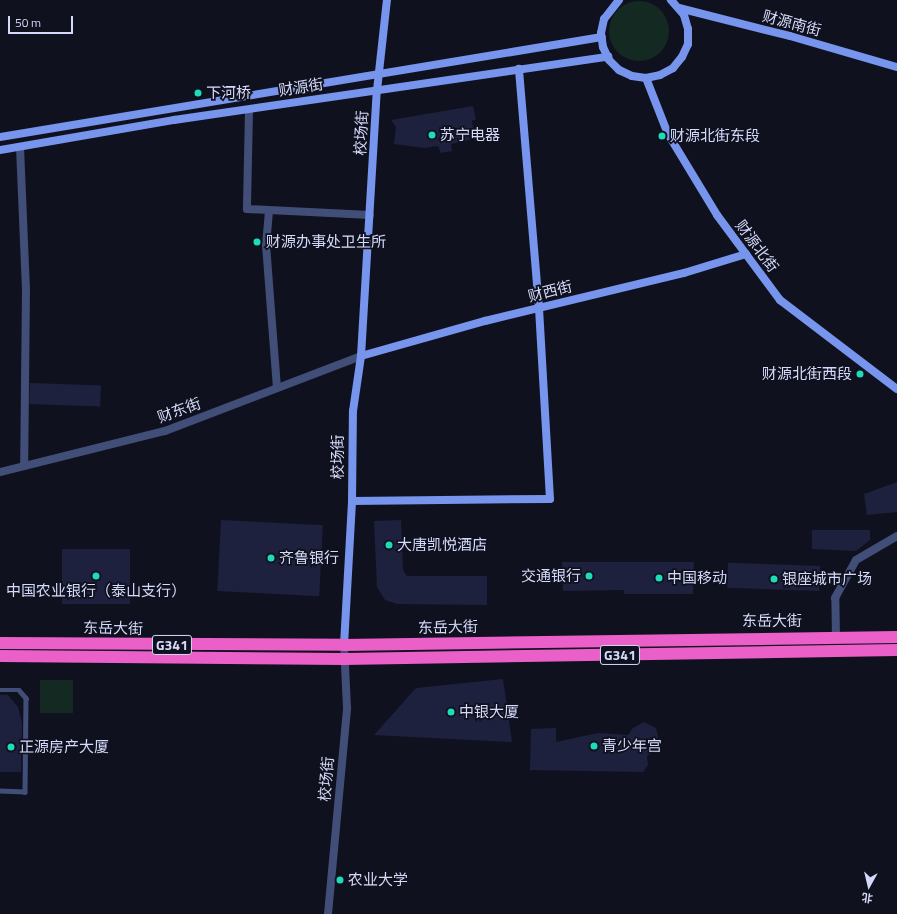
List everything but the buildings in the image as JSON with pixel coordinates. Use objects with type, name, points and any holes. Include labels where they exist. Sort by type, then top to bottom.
[{"type":"highway","name":"东岳大街","points":[[0,643],[344,645],[897,637]]},
{"type":"highway","name":"东岳大街","points":[[0,656],[344,659],[897,650]]},
{"type":"main road","name":"校场街","points":[[344,645],[352,502],[353,411],[361,356],[377,90],[387,0]]},
{"type":"main road","points":[[619,0],[604,19],[602,37],[608,56],[619,70],[632,76],[646,78],[660,75],[673,68],[682,57],[688,44],[688,29],[679,8],[671,0]]},
{"type":"main road","name":"财源南街","points":[[679,8],[790,36],[897,67]]},
{"type":"main road","name":"财源街","points":[[0,137],[602,37]]},
{"type":"main road","name":"财源街","points":[[0,150],[377,90],[608,56]]},
{"type":"main road","points":[[352,502],[550,500],[539,308],[519,69]]},
{"type":"main road","name":"财源北街","points":[[646,78],[668,134],[717,215],[780,300],[897,389]]},
{"type":"main road","name":"财西街","points":[[361,356],[746,254]]},
{"type":"street","points":[[249,110],[247,209],[370,215]]},
{"type":"street","points":[[20,147],[26,289],[24,466]]},
{"type":"street","points":[[269,211],[266,245],[277,388]]},
{"type":"street","name":"财东街","points":[[0,472],[165,430],[361,356]]},
{"type":"street","points":[[836,637],[835,598],[856,560],[897,536]]},
{"type":"street","name":"校场街","points":[[328,914],[347,708],[344,645]]},
{"type":"lane","points":[[0,690],[19,690],[26,698],[24,792],[0,791]]},
{"type":"green space","points":[[639,1],[656,6],[664,14],[669,31],[664,48],[656,56],[639,61],[622,56],[614,48],[609,31],[614,14],[622,6]]},
{"type":"green space","points":[[40,680],[73,680],[73,713],[40,713]]},
{"type":"place","name":"下河桥","points":[[198,93]]},
{"type":"place","name":"苏宁电器","points":[[432,135]]},
{"type":"place","name":"财源北街东段","points":[[662,136]]},
{"type":"place","name":"财源办事处卫生所","points":[[257,242]]},
{"type":"place","name":"财源北街西段","points":[[860,374]]},
{"type":"place","name":"大唐凯悦酒店","points":[[389,545]]},
{"type":"place","name":"齐鲁银行","points":[[271,558]]},
{"type":"place","name":"中国农业银行（泰山支行）","points":[[96,576]]},
{"type":"place","name":"交通银行","points":[[589,576]]},
{"type":"place","name":"中国移动","points":[[659,578]]},
{"type":"place","name":"银座城市广场","points":[[774,579]]},
{"type":"place","name":"中银大厦","points":[[451,712]]},
{"type":"place","name":"青少年宫","points":[[594,746]]},
{"type":"place","name":"正源房产大厦","points":[[11,747]]},
{"type":"place","name":"农业大学","points":[[340,880]]}]
